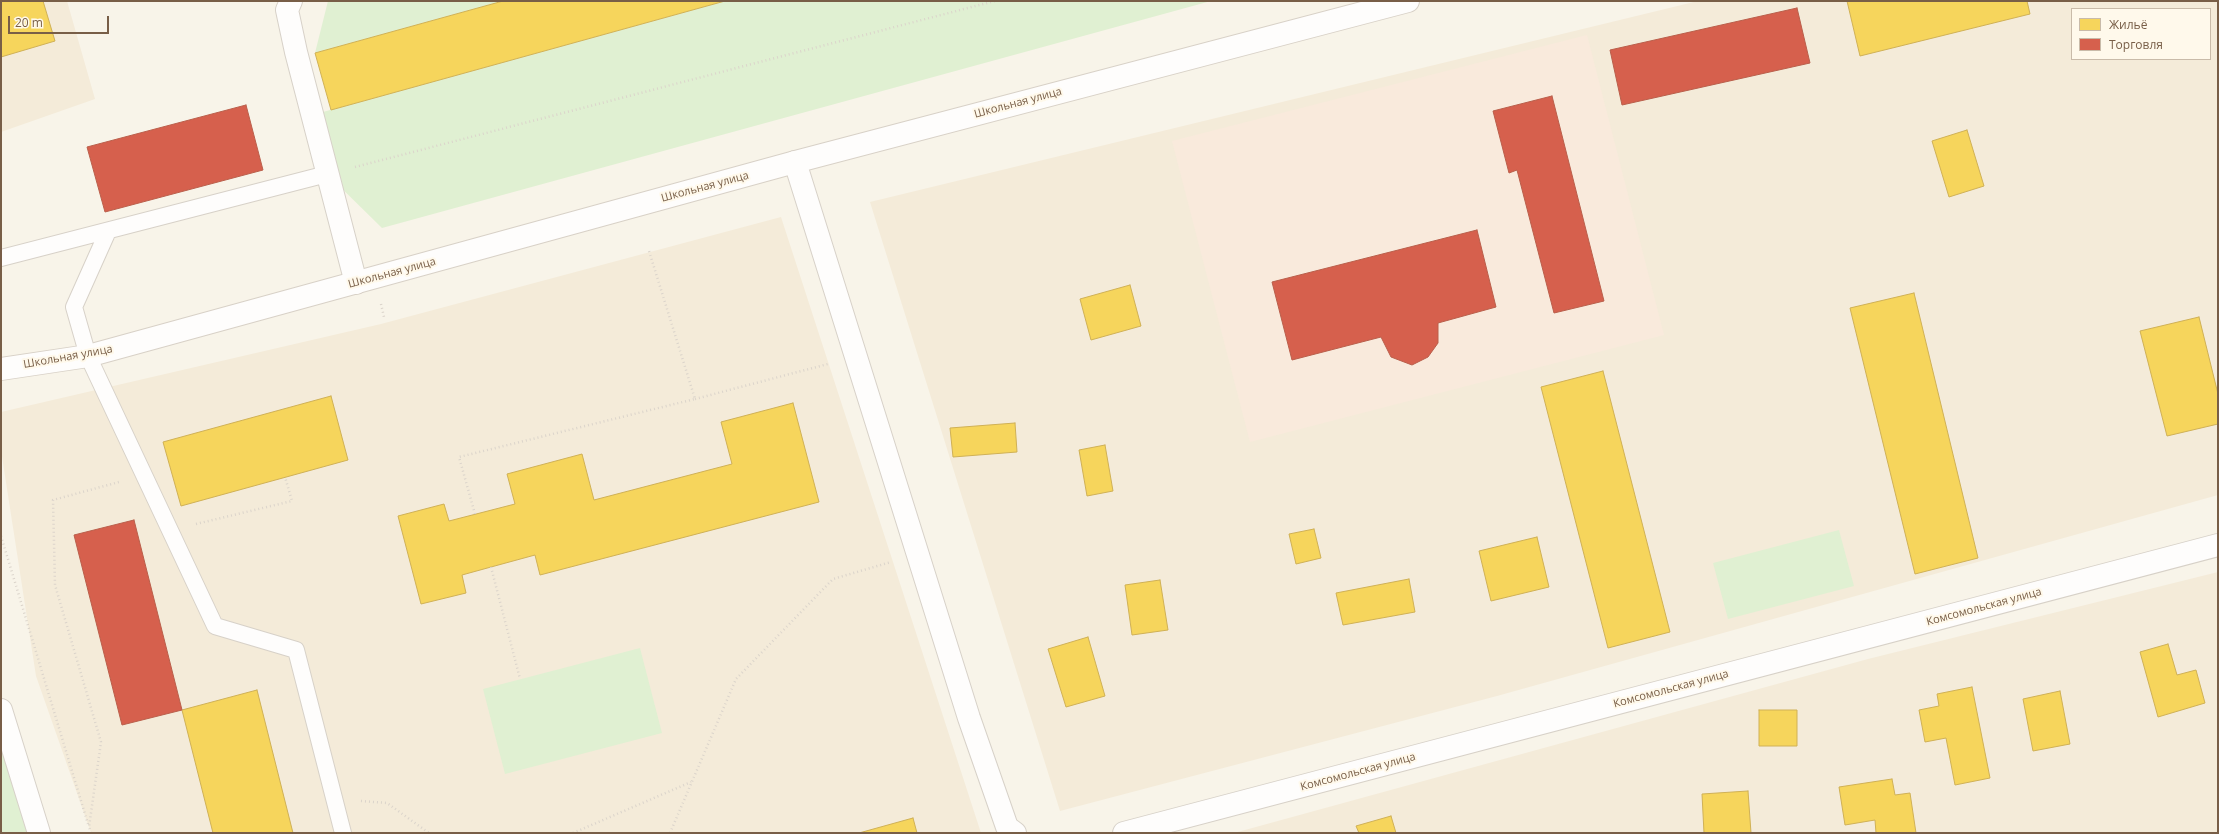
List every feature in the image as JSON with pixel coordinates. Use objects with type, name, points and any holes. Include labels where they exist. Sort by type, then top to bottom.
[{"type":"street","points":[[291,1],[287,10],[294,45],[356,283]]},
{"type":"street","name":"Школьная улица","points":[[1,369],[88,356],[795,162],[1408,1]]},
{"type":"street","points":[[795,162],[972,726],[1007,827],[1015,833]]},
{"type":"street","name":"Комсомольская улица","points":[[1124,833],[2218,545]]},
{"type":"street","points":[[1,710],[39,833]]},
{"type":"lane","points":[[1,258],[328,174]]},
{"type":"lane","points":[[108,231],[74,307],[88,356],[215,626],[296,650],[343,833]]},
{"type":"path","points":[[328,174],[995,1]]},
{"type":"path","points":[[649,251],[695,399]]},
{"type":"path","points":[[476,514],[459,457],[695,399],[856,356]]},
{"type":"path","points":[[89,827],[101,742],[55,585],[53,500],[145,475]]},
{"type":"path","points":[[171,530],[292,501],[285,477]]},
{"type":"path","points":[[1,536],[91,833]]},
{"type":"path","points":[[670,833],[736,679],[833,579],[918,554]]},
{"type":"path","points":[[491,567],[520,679]]},
{"type":"path","points":[[573,833],[692,782]]},
{"type":"path","points":[[334,800],[387,803],[429,833]]},
{"type":"shaded area","points":[[1,1],[67,1],[95,99],[1,132]]},
{"type":"shaded area","points":[[1698,1],[2218,1],[2218,495],[1497,696],[1060,811],[870,202]]},
{"type":"shaded area","points":[[1587,35],[1664,335],[1250,442],[1172,141]]},
{"type":"shaded area","points":[[781,217],[981,833],[91,833],[36,676],[1,450],[1,412],[381,324]]},
{"type":"shaded area","points":[[2218,572],[2218,833],[1234,833],[1868,659]]},
{"type":"green space","points":[[328,1],[503,1],[315,53]]},
{"type":"green space","points":[[725,1],[1211,1],[382,228],[327,174],[312,115]]},
{"type":"green space","points":[[1839,530],[1854,586],[1728,619],[1713,563]]},
{"type":"green space","points":[[640,648],[662,733],[505,774],[483,689]]},
{"type":"green space","points":[[1,742],[30,833],[1,833]]},
{"type":"building: Жильё","points":[[43,1],[55,41],[1,57],[1,2]]},
{"type":"building: Жильё","points":[[503,1],[725,1],[331,110],[315,53]]},
{"type":"building: Жильё","points":[[1847,1],[2027,1],[2030,14],[1860,56]]},
{"type":"building: Жильё","points":[[1967,130],[1984,186],[1949,197],[1932,141]]},
{"type":"building: Жильё","points":[[1130,285],[1141,326],[1091,340],[1080,299]]},
{"type":"building: Жильё","points":[[1914,293],[1978,558],[1915,574],[1850,308]]},
{"type":"building: Жильё","points":[[2199,317],[2218,394],[2218,424],[2167,436],[2140,331]]},
{"type":"building: Жильё","points":[[1603,371],[1670,632],[1608,648],[1541,387]]},
{"type":"building: Жильё","points":[[331,396],[348,460],[181,506],[163,442]]},
{"type":"building: Жильё","points":[[793,403],[819,502],[540,575],[535,555],[462,575],[466,593],[421,604],[398,516],[444,504],[449,521],[515,504],[507,474],[582,454],[594,500],[732,464],[721,422]]},
{"type":"building: Жильё","points":[[1015,423],[1017,452],[953,457],[950,428]]},
{"type":"building: Жильё","points":[[1105,445],[1113,491],[1087,496],[1079,450]]},
{"type":"building: Жильё","points":[[1314,529],[1321,558],[1296,564],[1289,534]]},
{"type":"building: Жильё","points":[[1537,537],[1549,587],[1491,601],[1479,551]]},
{"type":"building: Жильё","points":[[1409,579],[1415,612],[1343,625],[1336,593]]},
{"type":"building: Жильё","points":[[1160,580],[1168,630],[1132,635],[1125,585]]},
{"type":"building: Жильё","points":[[1088,637],[1105,696],[1066,707],[1048,649]]},
{"type":"building: Жильё","points":[[2168,644],[2177,675],[2196,670],[2205,703],[2158,717],[2140,652]]},
{"type":"building: Жильё","points":[[1972,687],[1990,778],[1955,785],[1946,738],[1925,742],[1919,710],[1939,706],[1937,694]]},
{"type":"building: Жильё","points":[[257,690],[293,833],[213,833],[182,710]]},
{"type":"building: Жильё","points":[[2060,691],[2070,744],[2033,751],[2023,699]]},
{"type":"building: Жильё","points":[[1759,710],[1797,710],[1797,746],[1759,746]]},
{"type":"building: Жильё","points":[[1892,779],[1895,795],[1910,793],[1916,833],[1876,833],[1875,820],[1845,825],[1839,787]]},
{"type":"building: Жильё","points":[[1748,791],[1751,833],[1704,833],[1702,794]]},
{"type":"building: Жильё","points":[[1391,816],[1396,833],[1359,833],[1356,826]]},
{"type":"building: Жильё","points":[[913,818],[917,833],[859,833]]},
{"type":"building: Торговля","points":[[1797,8],[1810,63],[1622,105],[1610,50]]},
{"type":"building: Торговля","points":[[1552,96],[1604,301],[1554,313],[1517,170],[1509,173],[1493,111]]},
{"type":"building: Торговля","points":[[246,105],[263,170],[105,212],[87,147]]},
{"type":"building: Торговля","points":[[1477,230],[1496,307],[1438,323],[1438,343],[1428,357],[1412,365],[1391,357],[1381,337],[1292,360],[1272,282]]},
{"type":"building: Торговля","points":[[134,520],[182,710],[122,725],[74,535]]}]
